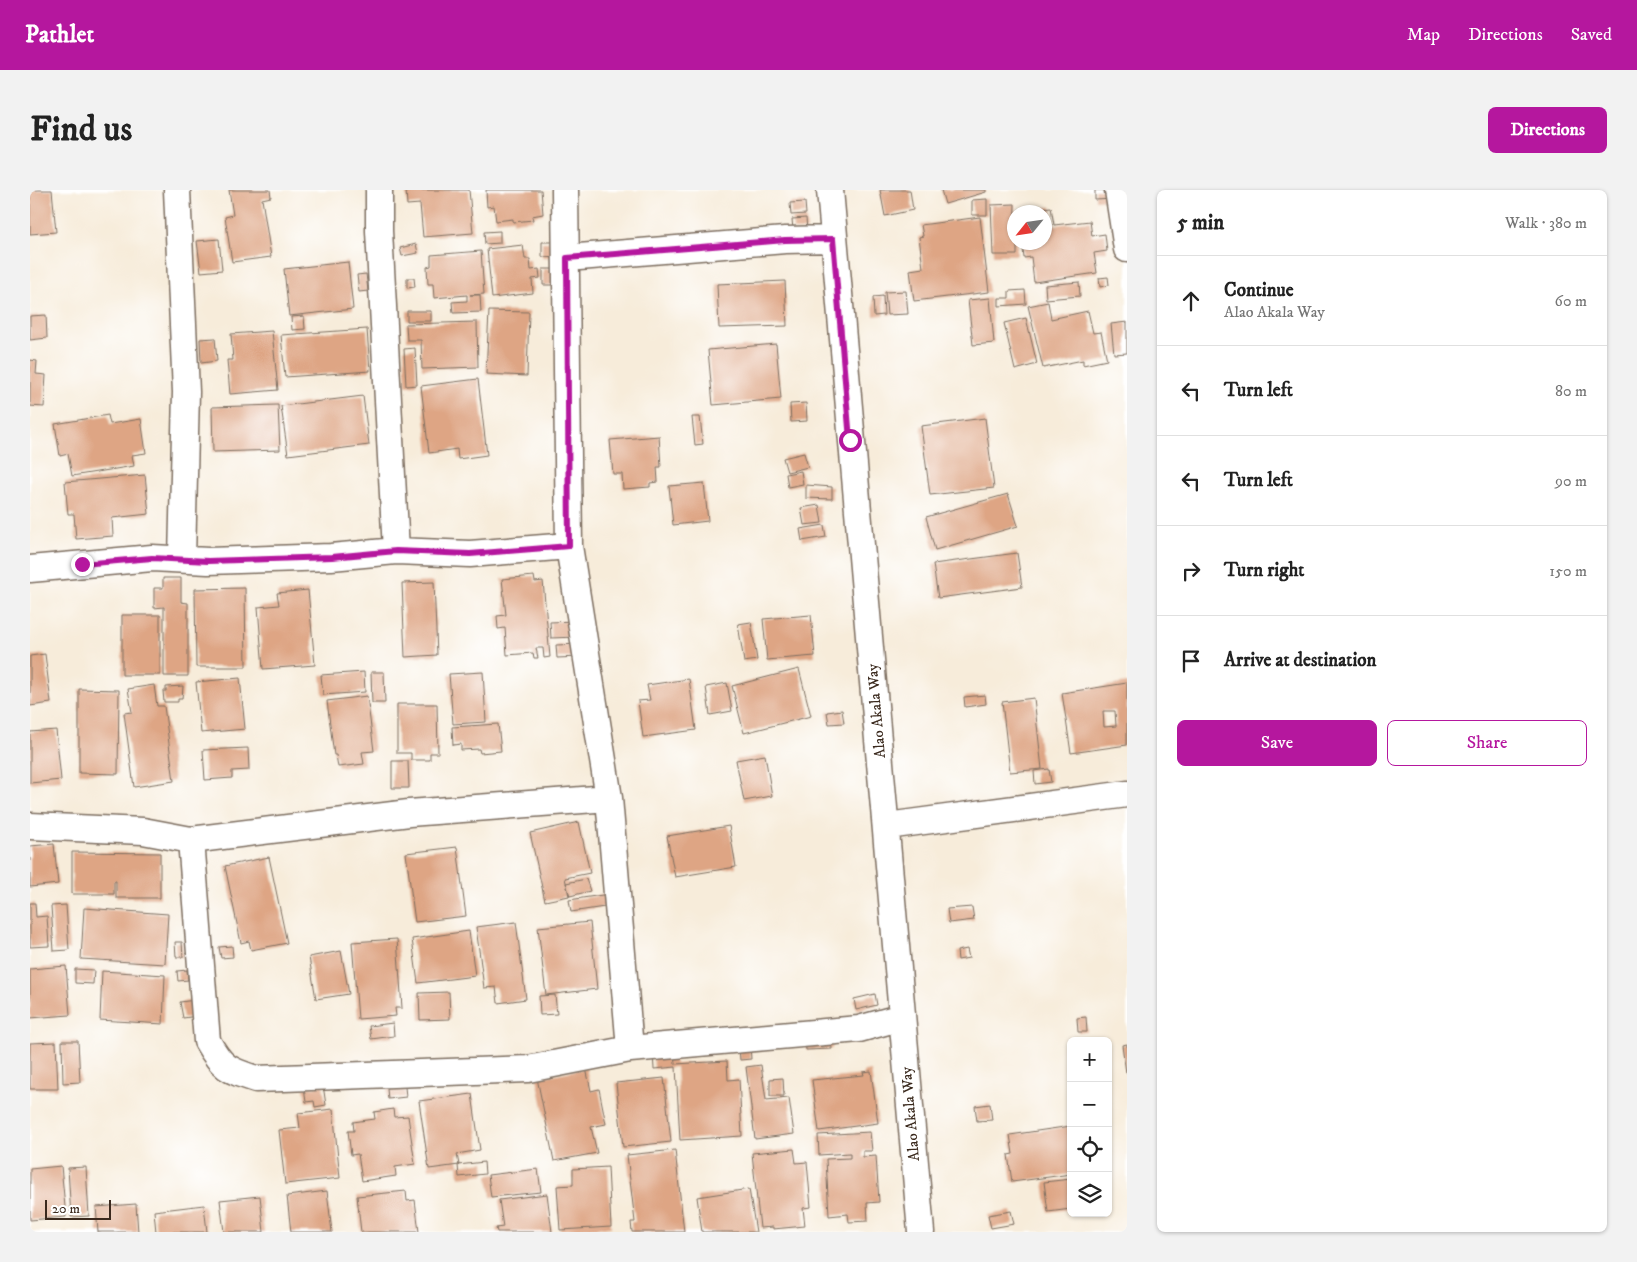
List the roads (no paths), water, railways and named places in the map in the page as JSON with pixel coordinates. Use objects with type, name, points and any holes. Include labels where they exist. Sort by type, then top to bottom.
[{"type":"street","points":[[177,190],[186,392],[182,559]]},
{"type":"street","points":[[380,190],[379,231],[396,551]]},
{"type":"street","points":[[565,190],[569,546],[609,798],[630,1049]]},
{"type":"street","name":"Alao Akala Way","points":[[830,190],[920,1232]]},
{"type":"street","points":[[1118,190],[1127,249]]},
{"type":"street","points":[[567,258],[785,240],[833,239]]},
{"type":"street","points":[[30,569],[152,558],[208,561],[322,557],[396,551],[470,554],[569,546]]},
{"type":"street","points":[[886,826],[1127,794]]},
{"type":"street","points":[[30,826],[143,831],[190,840],[409,813],[609,798]]},
{"type":"street","points":[[190,840],[207,1041],[219,1062],[234,1072],[256,1079],[528,1069],[630,1049],[859,1029],[902,1017]]}]
